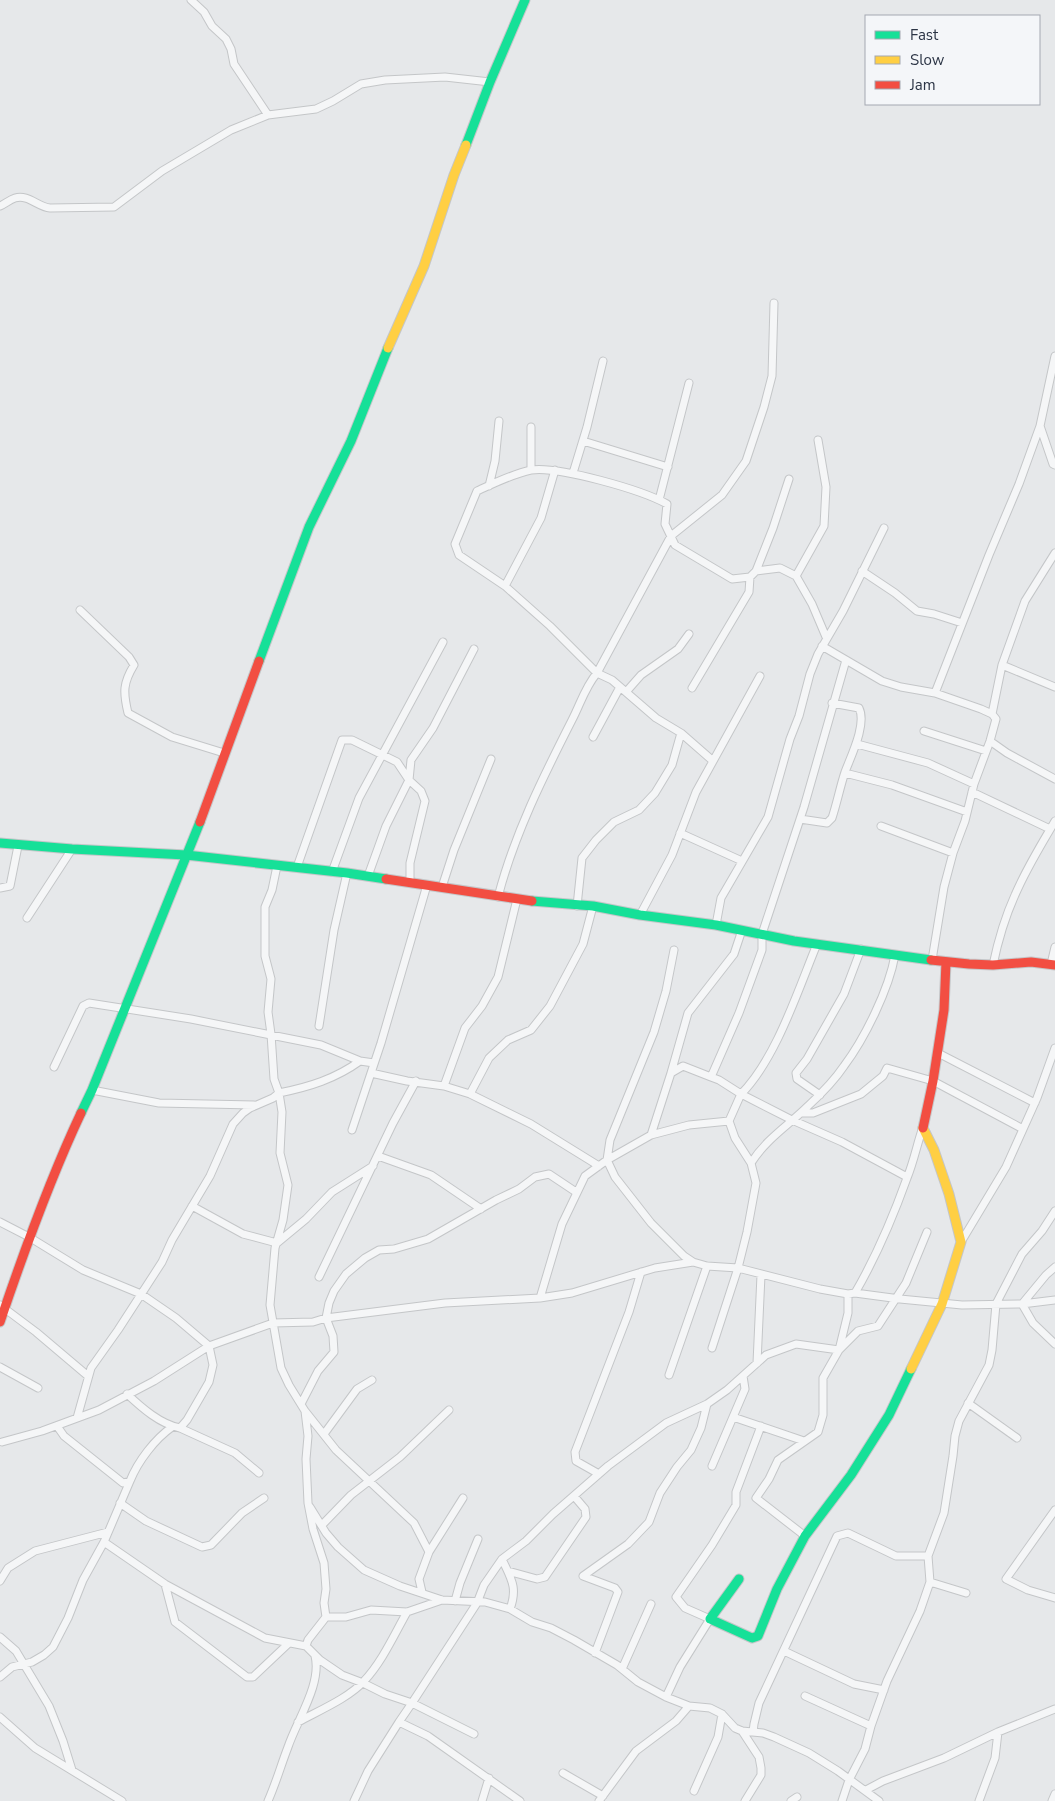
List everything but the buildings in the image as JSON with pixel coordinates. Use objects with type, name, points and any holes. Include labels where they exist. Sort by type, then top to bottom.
[{"type":"street","points":[[191,0],[204,12],[212,26],[226,39],[234,64],[268,115]]},
{"type":"street","points":[[0,1322],[2,1307],[60,1158],[92,1090],[214,786],[224,753],[309,527],[351,441],[375,377],[424,266],[454,175],[490,82],[525,0]]},
{"type":"street","points":[[0,206],[12,198],[19,197],[32,200],[41,207],[50,208],[114,207],[162,171],[231,130],[268,115],[316,109],[361,84],[385,80],[445,77],[490,82]]},
{"type":"street","points":[[498,897],[514,846],[551,760],[583,695],[597,674],[671,536],[722,495],[746,460],[764,407],[772,376],[774,303]]},
{"type":"street","points":[[935,693],[1019,484],[1040,426],[1055,356]]},
{"type":"street","points":[[573,473],[603,360]]},
{"type":"street","points":[[659,500],[689,383]]},
{"type":"street","points":[[489,486],[495,461],[499,421]]},
{"type":"street","points":[[1040,426],[1053,464],[1055,465]]},
{"type":"street","points":[[531,428],[532,470]]},
{"type":"street","points":[[796,576],[824,526],[826,487],[818,440]]},
{"type":"street","points":[[583,441],[668,467]]},
{"type":"street","points":[[713,761],[681,733],[656,718],[612,680],[597,674],[550,626],[505,586],[459,555],[455,544],[477,491],[505,478],[532,470],[555,470],[573,473],[667,504],[665,524],[675,545],[732,579],[750,577],[756,571],[773,528],[788,479]]},
{"type":"street","points":[[505,586],[541,518],[555,470]]},
{"type":"street","points":[[716,925],[721,898],[768,817],[810,674],[826,637],[843,611],[884,528]]},
{"type":"street","points":[[992,714],[1002,664],[1025,601],[1055,553]]},
{"type":"street","points":[[756,571],[780,568],[796,576],[812,604],[826,637]]},
{"type":"street","points":[[862,571],[917,611],[962,623]]},
{"type":"street","points":[[692,688],[749,592],[750,577]]},
{"type":"street","points":[[80,610],[129,657],[134,665],[127,676],[124,696],[128,713],[172,737],[224,753]]},
{"type":"street","points":[[593,737],[623,690],[678,649],[689,634]]},
{"type":"street","points":[[332,872],[359,798],[443,642]]},
{"type":"street","points":[[822,646],[882,681],[901,687],[935,693],[981,709],[992,714],[996,719],[953,853],[944,887],[932,960]]},
{"type":"street","points":[[368,876],[386,826],[409,780],[411,760],[433,728],[474,649]]},
{"type":"street","points":[[711,1077],[762,950],[762,934],[800,819],[846,660]]},
{"type":"street","points":[[1002,664],[1055,687]]},
{"type":"street","points":[[640,915],[672,855],[696,792],[760,676]]},
{"type":"street","points":[[800,819],[827,823],[832,818],[845,773],[857,744],[862,713],[859,708],[832,703]]},
{"type":"street","points":[[924,731],[986,751]]},
{"type":"street","points":[[577,906],[582,858],[614,822],[639,810],[655,793],[672,765],[681,733]]},
{"type":"street","points":[[298,867],[342,740],[352,740],[397,762],[409,780],[421,791],[425,801],[410,863],[410,883]]},
{"type":"street","points":[[990,741],[1007,753],[1055,779]]},
{"type":"street","points":[[857,744],[928,763],[974,784]]},
{"type":"street","points":[[442,887],[454,850],[491,759]]},
{"type":"street","points":[[845,773],[892,785],[967,812]]},
{"type":"street","points":[[972,792],[1050,829]]},
{"type":"street","points":[[992,965],[1016,893],[1032,860],[1055,821]]},
{"type":"street","points":[[881,826],[953,853]]},
{"type":"street","points":[[680,833],[742,861]]},
{"type":"street","points":[[0,843],[18,846],[186,855],[332,872],[347,872],[498,897],[577,906],[593,906],[640,915],[716,925],[794,941],[946,962],[992,965],[1031,962],[1053,964],[1055,946]]},
{"type":"street","points":[[0,888],[10,886],[18,846]]},
{"type":"street","points":[[27,918],[72,849]]},
{"type":"street","points":[[277,866],[272,890],[265,907],[265,956],[271,979],[268,1012],[274,1079],[279,1093],[282,1112],[280,1153],[288,1185],[283,1220],[277,1242],[270,1305],[281,1368],[303,1408],[336,1450],[414,1523],[429,1552]]},
{"type":"street","points":[[319,1026],[334,930],[347,872]]},
{"type":"street","points":[[352,1130],[371,1073],[426,885]]},
{"type":"street","points":[[444,1086],[465,1028],[482,1006],[498,977],[517,899]]},
{"type":"street","points":[[470,1094],[490,1058],[508,1040],[530,1030],[550,1006],[583,944],[593,906]]},
{"type":"street","points":[[651,1136],[688,1013],[734,954],[742,930]]},
{"type":"street","points":[[712,1348],[738,1268],[756,1183],[751,1163],[735,1138],[729,1121],[741,1094],[753,1082],[782,1031],[817,944]]},
{"type":"street","points":[[820,1095],[797,1079],[796,1074],[807,1059],[844,994],[861,949]]},
{"type":"street","points":[[674,950],[666,991],[654,1032],[610,1140],[607,1160],[619,1184],[651,1223],[684,1256],[694,1262],[707,1266],[738,1268],[820,1290],[895,1299],[962,1305],[1022,1304],[1055,1300]]},
{"type":"street","points":[[751,1163],[782,1127],[802,1113],[844,1067],[868,1025],[892,971],[895,955]]},
{"type":"street","points":[[804,1536],[756,1498],[769,1479],[778,1460],[818,1432],[823,1415],[823,1378],[838,1350],[852,1293],[870,1267],[908,1177],[923,1127],[933,1082],[944,1010],[946,962]]},
{"type":"street","points":[[54,1067],[83,1006],[89,1003],[271,1034],[321,1045],[360,1061],[374,1063]]},
{"type":"street","points":[[761,1426],[736,1492],[736,1505],[712,1545],[676,1597],[685,1608],[752,1638],[758,1636],[777,1589],[804,1536],[851,1475],[890,1415],[942,1304],[961,1242],[1006,1167],[1035,1103],[1054,1052]]},
{"type":"street","points":[[938,1053],[1035,1103]]},
{"type":"street","points":[[77,1418],[88,1376],[105,1347],[162,1262],[172,1240],[210,1176],[233,1124],[243,1113],[279,1093],[325,1082],[360,1061]]},
{"type":"street","points":[[671,1074],[683,1066],[719,1080],[741,1094],[792,1120],[842,1142],[908,1177]]},
{"type":"street","points":[[802,1113],[812,1113],[862,1094],[883,1076],[887,1068],[933,1082],[1023,1129]]},
{"type":"street","points":[[371,1073],[444,1086],[470,1094],[531,1124],[599,1166]]},
{"type":"street","points":[[319,1277],[416,1081]]},
{"type":"street","points":[[92,1090],[159,1103],[257,1105]]},
{"type":"street","points":[[540,1298],[562,1224],[585,1176],[607,1160],[651,1136],[688,1125],[729,1121]]},
{"type":"street","points":[[923,1127],[934,1150],[949,1194],[961,1242]]},
{"type":"street","points":[[378,1156],[431,1175],[481,1209]]},
{"type":"street","points":[[277,1242],[306,1219],[332,1192],[373,1166]]},
{"type":"street","points":[[306,1646],[308,1640],[326,1617],[324,1603],[326,1589],[324,1563],[313,1530],[308,1503],[306,1459],[308,1436],[303,1408],[318,1371],[334,1352],[333,1336],[326,1318],[334,1291],[346,1274],[365,1258],[379,1250],[394,1249],[428,1239],[519,1189],[535,1177],[549,1174],[576,1192]]},
{"type":"street","points":[[192,1206],[243,1234],[277,1242]]},
{"type":"street","points":[[842,1801],[849,1780],[865,1749],[886,1681],[920,1612],[930,1582],[928,1556],[944,1513],[955,1436],[959,1421],[989,1365],[996,1304],[1022,1254],[1042,1231],[1055,1211]]},
{"type":"street","points":[[0,1222],[29,1237],[83,1270],[141,1294],[176,1318],[209,1346],[213,1365],[209,1382],[187,1420],[162,1434],[133,1473],[104,1542],[83,1580],[68,1618],[53,1647],[32,1662],[12,1667],[0,1678]]},
{"type":"street","points":[[838,1350],[858,1332],[878,1326],[906,1283],[927,1232]]},
{"type":"street","points":[[2,1442],[57,1426],[99,1410],[154,1381],[209,1346],[273,1323],[313,1322],[326,1318],[417,1305],[540,1298],[572,1293],[655,1268],[694,1262]]},
{"type":"street","points":[[669,1375],[707,1266]]},
{"type":"street","points":[[1022,1304],[1055,1267]]},
{"type":"street","points":[[599,1474],[576,1461],[575,1452],[629,1312],[641,1272]]},
{"type":"street","points":[[757,1363],[761,1275]]},
{"type":"street","points":[[1022,1304],[1033,1323],[1055,1344]]},
{"type":"street","points":[[2,1307],[36,1332],[88,1376]]},
{"type":"street","points":[[354,1801],[368,1771],[477,1602],[484,1585],[502,1558],[526,1541],[553,1514],[599,1474],[666,1423],[707,1404],[766,1355],[796,1344],[838,1350]]},
{"type":"street","points":[[0,1367],[38,1388]]},
{"type":"street","points":[[712,1466],[745,1389],[743,1376]]},
{"type":"street","points":[[324,1434],[357,1389],[372,1380]]},
{"type":"street","points":[[127,1394],[150,1413],[234,1453],[259,1473]]},
{"type":"street","points":[[968,1403],[1016,1438]]},
{"type":"street","points":[[595,1653],[618,1592],[614,1588],[583,1576],[628,1544],[649,1522],[660,1494],[677,1467],[691,1450],[701,1428],[707,1404]]},
{"type":"street","points":[[322,1525],[351,1495],[400,1457],[449,1410]]},
{"type":"street","points":[[733,1416],[804,1441]]},
{"type":"street","points":[[57,1426],[64,1436],[123,1483],[130,1481]]},
{"type":"street","points":[[508,1571],[537,1579],[545,1577],[586,1517],[585,1509],[574,1496]]},
{"type":"street","points":[[120,1503],[146,1521],[202,1546],[211,1545],[242,1513],[264,1498]]},
{"type":"street","points":[[422,1592],[419,1579],[429,1552],[463,1498]]},
{"type":"street","points":[[308,1503],[338,1547],[364,1570],[400,1586],[442,1600],[485,1602],[510,1609],[532,1622],[551,1628],[622,1669],[638,1682],[666,1697],[690,1706],[710,1708],[722,1714],[731,1726],[742,1731],[774,1737],[809,1753],[880,1801]]},
{"type":"street","points":[[1055,1510],[1006,1579],[1028,1590],[1055,1598]]},
{"type":"street","points":[[0,1581],[8,1568],[35,1551],[108,1532]]},
{"type":"street","points":[[753,1732],[759,1703],[837,1536],[848,1533],[896,1556],[928,1556]]},
{"type":"street","points":[[456,1601],[460,1583],[478,1539]]},
{"type":"street","points":[[104,1542],[165,1584],[265,1638],[306,1646],[315,1656],[342,1675],[385,1694],[412,1703],[474,1734]]},
{"type":"street","points":[[502,1558],[513,1584],[514,1597],[510,1609]]},
{"type":"street","points":[[666,1697],[680,1667],[710,1619],[739,1580]]},
{"type":"street","points":[[930,1582],[966,1593]]},
{"type":"street","points":[[165,1584],[175,1622],[247,1677],[252,1677],[289,1643]]},
{"type":"street","points":[[326,1617],[346,1617],[371,1610],[407,1612],[442,1600]]},
{"type":"street","points":[[622,1669],[651,1604]]},
{"type":"street","points":[[298,1722],[348,1694],[363,1683],[377,1665],[407,1612]]},
{"type":"street","points":[[0,1637],[16,1651],[25,1664],[34,1684],[49,1706],[72,1770]]},
{"type":"street","points":[[784,1650],[854,1684],[884,1690]]},
{"type":"street","points":[[268,1801],[298,1722],[307,1705],[317,1666],[315,1656]]},
{"type":"street","points":[[805,1696],[871,1726]]},
{"type":"street","points":[[563,1774],[601,1799],[636,1751],[676,1721],[690,1706]]},
{"type":"street","points":[[866,1790],[1055,1709]]},
{"type":"street","points":[[694,1790],[718,1736],[722,1714]]},
{"type":"street","points":[[0,1717],[35,1748],[55,1762],[72,1770],[112,1799],[122,1801]]},
{"type":"street","points":[[400,1722],[428,1736],[520,1801]]},
{"type":"street","points":[[742,1731],[759,1757],[761,1768],[761,1775],[745,1801]]},
{"type":"street","points":[[979,1801],[995,1758],[998,1732]]},
{"type":"street","points":[[482,1801],[489,1778]]},
{"type":"street","points":[[846,1793],[849,1801]]},
{"type":"street","points":[[1052,1801],[1055,1794]]},
{"type":"traffic: fast","points":[[466,145],[490,82],[525,0]]},
{"type":"traffic: fast","points":[[259,661],[309,527],[351,441],[388,348]]},
{"type":"traffic: fast","points":[[81,1113],[200,822]]},
{"type":"traffic: fast","points":[[0,843],[186,855],[386,879]]},
{"type":"traffic: fast","points":[[532,901],[593,906],[640,915],[716,925],[794,941],[931,960]]},
{"type":"traffic: fast","points":[[739,1579],[710,1619],[752,1638],[758,1636],[777,1589],[805,1536],[851,1475],[889,1415],[911,1369]]},
{"type":"traffic: slow","points":[[388,348],[424,266],[466,145]]},
{"type":"traffic: slow","points":[[911,1369],[942,1304],[961,1242],[949,1194],[934,1150],[923,1128]]},
{"type":"traffic: jam","points":[[200,822],[259,661]]},
{"type":"traffic: jam","points":[[386,879],[532,901]]},
{"type":"traffic: jam","points":[[931,960],[993,965],[1031,962],[1055,965]]},
{"type":"traffic: jam","points":[[923,1128],[933,1081],[944,1010],[946,962]]},
{"type":"traffic: jam","points":[[0,1322],[58,1164],[81,1113]]}]
